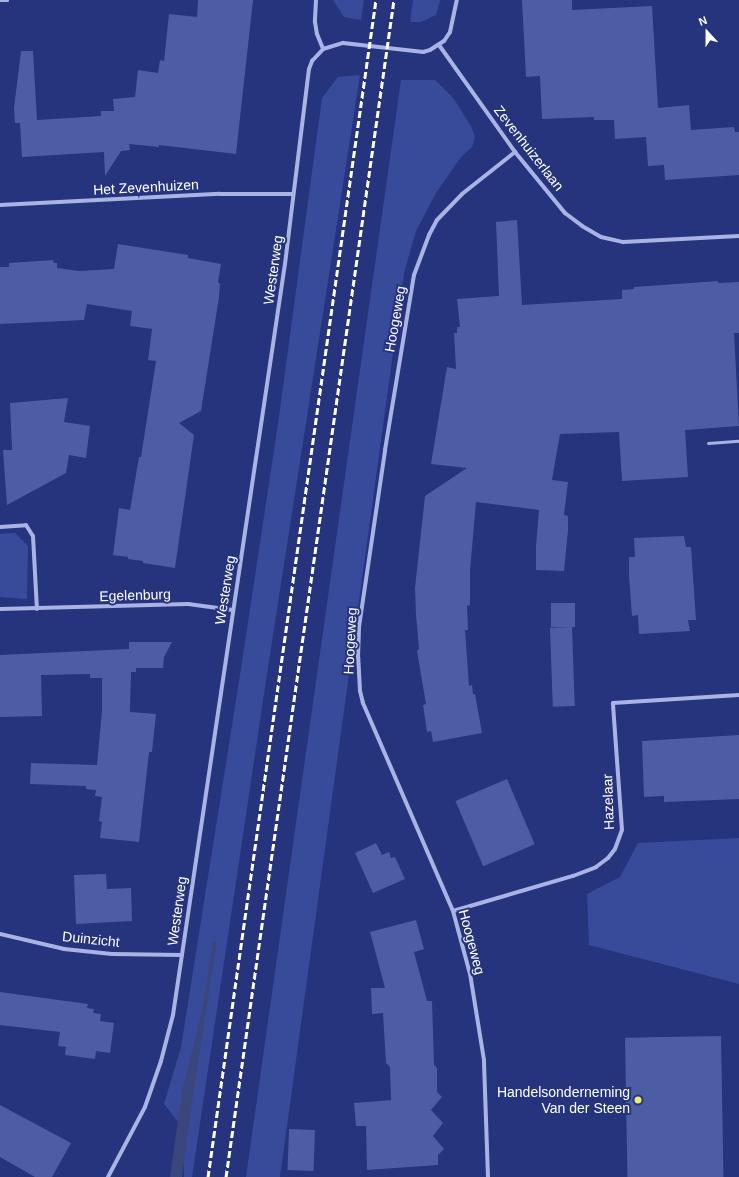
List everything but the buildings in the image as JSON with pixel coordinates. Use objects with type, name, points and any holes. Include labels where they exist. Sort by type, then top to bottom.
[{"type":"street","points":[[316,0],[315,22],[317,34],[323,49],[336,44],[351,43],[423,52],[439,45],[444,41],[452,26],[457,0]]},
{"type":"street","name":"Zevenhuizerlaan","points":[[439,45],[515,152],[565,213],[582,226],[601,237],[635,243],[739,236]]},
{"type":"street","name":"Westerweg","points":[[108,1177],[144,1106],[161,1061],[173,1015],[285,264],[309,69],[312,61],[323,49]]},
{"type":"street","name":"Hoogeweg","points":[[488,1177],[484,1060],[470,974],[453,911],[363,703],[359,680],[360,627],[385,450],[414,275],[429,234],[437,220],[457,198],[515,152]]},
{"type":"street","name":"Het Zevenhuizen","points":[[0,205],[220,194],[293,194]]},
{"type":"street","points":[[0,527],[26,525],[33,536],[37,609]]},
{"type":"street","name":"Egelenburg","points":[[0,609],[188,604],[233,610]]},
{"type":"street","name":"Hazelaar","points":[[453,911],[574,876],[596,867],[608,858],[615,849],[622,830],[613,703],[739,695]]},
{"type":"street","name":"Duinzicht","points":[[0,934],[64,949],[112,954],[182,955]]},
{"type":"lane","points":[[0,0],[7,0]]},
{"type":"lane","points":[[708,443],[739,441]]},
{"type":"shaded area","points":[[333,0],[364,0],[361,20],[344,17]]},
{"type":"shaded area","points":[[413,0],[440,0],[436,15],[421,22],[410,22]]},
{"type":"shaded area","points":[[360,75],[267,674],[192,1177],[184,1177],[183,1128],[164,1104],[181,1047],[240,675],[278,424],[322,98],[338,77]]},
{"type":"shaded area","points":[[401,80],[435,80],[454,99],[472,128],[475,137],[472,147],[461,157],[436,193],[416,231],[404,273],[280,1177],[246,1177]]},
{"type":"shaded area","points":[[15,533],[28,546],[27,599],[0,597],[0,534]]},
{"type":"shaded area","points":[[739,838],[739,984],[589,945],[587,894],[620,877],[638,843]]},
{"type":"shaded area","points":[[213,942],[217,942],[196,1074],[182,1177],[170,1177],[182,1091],[202,1011]]},
{"type":"railway","points":[[208,1177],[376,0]]},
{"type":"railway","points":[[226,1177],[394,0]]},
{"type":"place","name":"Handelsonderneming Van der Steen","points":[[638,1100]]}]
